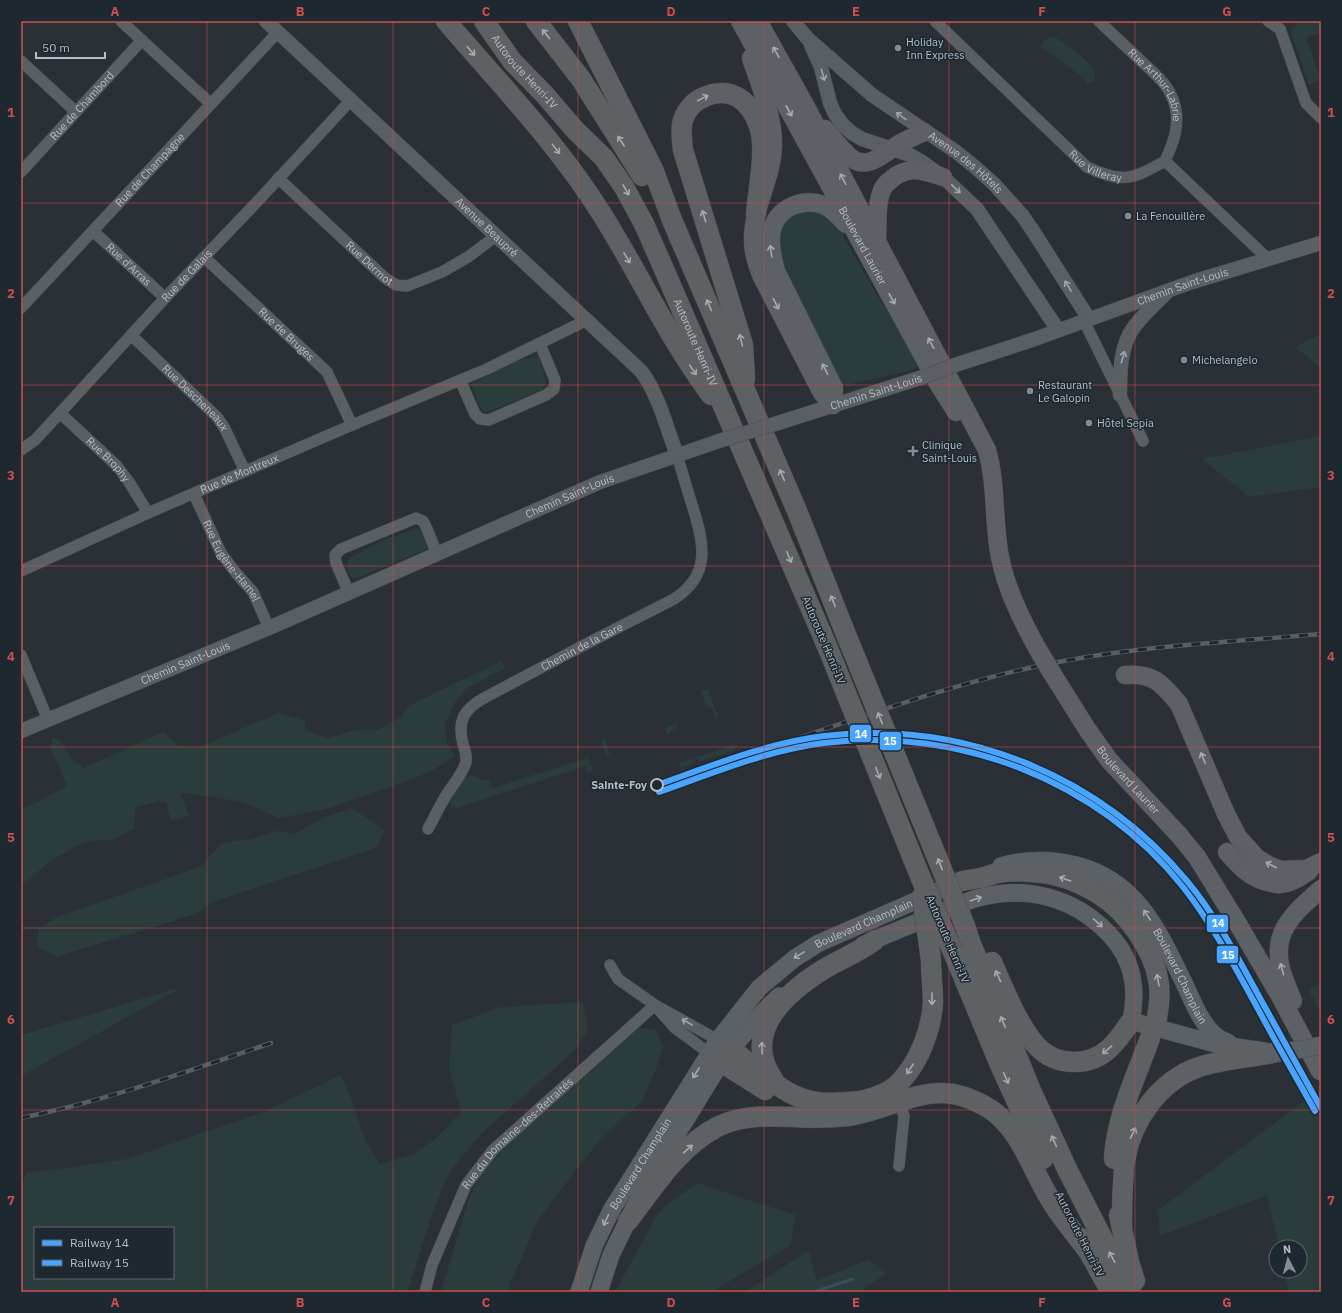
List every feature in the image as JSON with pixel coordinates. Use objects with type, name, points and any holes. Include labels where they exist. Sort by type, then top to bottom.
[{"type":"highway","points":[[446,21],[546,137],[572,170],[603,216],[692,370],[730,420]]},
{"type":"highway","name":"Autoroute Henri-IV","points":[[484,21],[512,61],[575,130],[604,158],[624,187],[644,224],[827,646],[920,876],[968,941],[1000,1065],[1049,1173],[1087,1250],[1110,1292]]},
{"type":"highway","points":[[501,21],[515,43],[570,109],[604,158]]},
{"type":"highway","points":[[536,21],[581,79],[656,198],[672,220]]},
{"type":"highway","name":"Autoroute Henri-IV","points":[[578,21],[653,169],[672,220],[797,511],[968,941],[1032,1093],[1064,1164],[1130,1292]]},
{"type":"highway","points":[[594,21],[650,142],[653,169]]},
{"type":"highway","points":[[739,21],[767,104],[772,130],[773,154],[756,214]]},
{"type":"highway","name":"Boulevard Laurier","points":[[739,21],[938,384],[991,466]]},
{"type":"highway","name":"Boulevard Laurier","points":[[758,21],[805,105],[987,450],[991,466],[1000,557],[1015,602],[1038,648],[1055,678],[1109,760],[1179,835],[1197,857],[1265,970],[1321,1072]]},
{"type":"highway","points":[[746,393],[743,345],[683,150],[681,139],[682,121],[686,112],[698,100],[718,92],[729,93],[746,103],[759,126],[761,140],[761,165],[752,241],[754,258],[762,277],[822,393],[833,405]]},
{"type":"highway","points":[[805,105],[850,158],[862,163],[870,162],[879,158],[891,149],[924,132]]},
{"type":"highway","points":[[877,243],[879,204],[882,191],[886,184],[904,171],[914,170],[944,177]]},
{"type":"highway","points":[[833,405],[834,388],[776,271],[772,257],[770,238],[779,215],[793,206],[808,202],[822,204],[857,234]]},
{"type":"highway","points":[[1125,675],[1138,674],[1150,677],[1167,689],[1179,704],[1226,814],[1238,836],[1257,858],[1270,866],[1281,870],[1306,869],[1321,862]]},
{"type":"highway","points":[[1227,852],[1238,865],[1250,875],[1264,882],[1280,885],[1295,880],[1321,862]]},
{"type":"highway","points":[[962,880],[1014,871],[1033,872],[1060,877],[1079,884],[1100,895],[1113,905],[1129,922],[1143,940],[1152,957],[1158,978],[1160,998],[1157,1018]]},
{"type":"highway","points":[[628,1222],[668,1167],[704,1136],[719,1127],[744,1118],[768,1116],[848,1116],[869,1112],[896,1094],[901,1082],[922,1048],[930,1023],[933,1002],[931,960],[920,876]]},
{"type":"highway","points":[[1321,889],[1290,919],[1283,930],[1278,955],[1281,970],[1321,1072]]},
{"type":"highway","points":[[776,1084],[767,1071],[761,1053],[762,1034],[770,1018],[782,1003],[805,983],[825,969],[862,949],[875,940]]},
{"type":"highway","points":[[968,941],[1016,1012],[1028,1035],[1041,1051],[1058,1060],[1079,1062],[1094,1059],[1104,1053],[1117,1041],[1131,1020]]},
{"type":"highway","points":[[1139,1292],[1129,1262],[1114,1193],[1114,1171],[1116,1140],[1121,1116],[1150,1038]]},
{"type":"highway","points":[[720,1051],[790,1094],[813,1102],[841,1103],[867,1099],[879,1095],[922,1095],[942,1093],[961,1096],[977,1102],[991,1110],[1003,1120],[1015,1134],[1027,1153],[1050,1199],[1087,1250]]},
{"type":"highway","points":[[720,1051],[767,1092],[795,1107],[819,1114],[834,1116]]},
{"type":"highway","points":[[1122,1227],[1124,1162],[1129,1140],[1141,1117],[1157,1094],[1176,1078],[1199,1068],[1222,1062],[1249,1052],[1277,1052]]},
{"type":"main road","name":"Boulevard Champlain","points":[[579,1292],[594,1246],[612,1209],[720,1051],[759,988],[795,958],[820,943],[983,871],[1028,861],[1063,862],[1087,868],[1108,878],[1145,910],[1162,936],[1202,1020],[1215,1035],[1249,1052]]},
{"type":"main road","name":"Boulevard Champlain","points":[[599,1292],[611,1255],[652,1171],[686,1121],[720,1051],[792,984],[816,967],[837,956],[977,898],[1014,892],[1030,893],[1064,902],[1090,916],[1118,944],[1131,970],[1134,988],[1134,1006],[1131,1020],[1249,1052]]},
{"type":"main road","points":[[1277,1052],[1306,1049],[1321,1045]]},
{"type":"street","points":[[121,21],[211,104]]},
{"type":"street","name":"Avenue Beaupré","points":[[266,21],[632,362],[647,379],[653,391],[676,455]]},
{"type":"street","name":"Avenue des Hôtels","points":[[793,21],[808,39],[872,95],[924,132],[954,151],[974,167],[1007,198],[1033,231],[1087,320],[1120,395],[1143,441]]},
{"type":"street","name":"Rue Villeray","points":[[935,21],[1087,167],[1104,175],[1123,178],[1147,172],[1165,162]]},
{"type":"street","name":"Rue Arthur-Labrie","points":[[1099,21],[1158,77],[1169,90],[1175,106],[1178,124],[1173,144],[1165,162]]},
{"type":"street","points":[[1268,21],[1284,25],[1306,103],[1321,118]]},
{"type":"street","name":"Rue de Champagne","points":[[21,308],[278,32]]},
{"type":"street","name":"Avenue des Hôtels","points":[[808,39],[821,67],[830,103],[835,114],[843,125],[862,139],[910,155],[944,177],[977,209],[1058,330]]},
{"type":"street","name":"Rue de Chambord","points":[[21,172],[142,40]]},
{"type":"street","points":[[21,61],[76,112]]},
{"type":"street","name":"Rue de Galais","points":[[21,450],[35,440],[164,298],[351,100]]},
{"type":"street","points":[[1165,162],[1268,259]]},
{"type":"street","name":"Rue Dermot","points":[[278,178],[385,278],[396,286],[408,286],[442,272],[468,257],[496,236]]},
{"type":"street","name":"Rue d'Arras","points":[[93,231],[164,298]]},
{"type":"street","name":"Chemin Saint-Louis","points":[[21,731],[269,628],[600,482],[719,441],[926,376],[1169,290],[1321,243]]},
{"type":"street","name":"Rue de Bruges","points":[[204,257],[327,372],[352,425]]},
{"type":"street","points":[[1120,395],[1120,366],[1129,334],[1147,312],[1169,290]]},
{"type":"street","name":"Rue de Montreux","points":[[21,571],[245,471],[488,369],[587,320]]},
{"type":"street","name":"Rue Descheneaux","points":[[130,335],[173,377],[203,402],[217,417],[224,427],[245,471]]},
{"type":"street","points":[[460,380],[475,414],[480,419],[489,420],[539,398],[554,389],[555,380],[540,344]]},
{"type":"street","name":"Rue Brophy","points":[[60,413],[117,466],[130,482],[148,513]]},
{"type":"street","name":"Chemin de la Gare","points":[[428,829],[467,761],[461,732],[464,716],[468,710],[484,698],[674,599],[687,590],[696,579],[701,565],[702,545],[700,530],[676,455]]},
{"type":"street","name":"Rue Eugène-Hamel","points":[[194,494],[221,553],[253,592],[269,628]]},
{"type":"street","points":[[349,593],[336,563],[335,555],[341,549],[416,518],[423,521],[437,554]]},
{"type":"street","points":[[21,655],[48,720]]},
{"type":"street","points":[[610,964],[618,980],[720,1051]]},
{"type":"street","points":[[655,1005],[675,1028],[720,1051]]},
{"type":"street","name":"Rue du Domaine-des-Retraités","points":[[425,1292],[432,1265],[466,1185],[494,1150],[655,1005]]},
{"type":"street","points":[[896,1094],[904,1116],[899,1166]]},
{"type":"green space","points":[[1300,21],[1321,21],[1321,32],[1306,37],[1318,74],[1321,74],[1321,79],[1309,85],[1291,32],[1292,28]]},
{"type":"green space","points":[[1055,37],[1085,59],[1095,73],[1094,81],[1088,84],[1081,76],[1040,46],[1046,39]]},
{"type":"green space","points":[[812,207],[834,220],[872,287],[922,365],[904,372],[850,384],[843,385],[840,383],[776,255],[782,221],[789,214]]},
{"type":"green space","points":[[1321,334],[1321,368],[1295,347]]},
{"type":"green space","points":[[539,357],[546,382],[541,390],[485,413],[481,408],[471,384],[519,360]]},
{"type":"green space","points":[[1321,436],[1321,487],[1249,497],[1202,459]]},
{"type":"green space","points":[[418,528],[423,534],[428,549],[357,578],[352,578],[347,566],[350,558],[380,541]]},
{"type":"green space","points":[[501,661],[505,668],[467,688],[455,702],[445,724],[447,743],[455,756],[430,772],[323,810],[279,818],[243,802],[180,793],[189,816],[171,821],[166,803],[160,801],[135,808],[134,828],[115,839],[84,842],[49,862],[21,886],[21,809],[38,802],[67,786],[51,749],[52,737],[60,740],[71,759],[84,768],[163,732],[177,745],[196,748],[279,713],[306,721],[305,730],[327,738],[357,730],[378,730],[401,717],[408,706]]},
{"type":"green space","points":[[708,689],[718,717],[716,718],[712,709],[705,704],[701,691]]},
{"type":"green space","points":[[674,717],[677,727],[667,735],[665,728],[676,724]]},
{"type":"green space","points":[[605,739],[610,754],[606,755],[601,741]]},
{"type":"green space","points":[[734,745],[736,750],[698,762],[697,757]]},
{"type":"green space","points":[[585,750],[593,770],[588,772],[586,766],[457,808],[453,807],[450,803],[451,797],[465,777],[472,775],[482,780],[489,780],[493,788],[587,758]]},
{"type":"green space","points":[[694,758],[696,763],[680,768],[679,763]]},
{"type":"green space","points":[[352,808],[386,831],[375,848],[215,901],[195,914],[56,957],[37,946],[39,928],[57,917],[200,867],[222,843],[251,839],[276,831],[295,834],[324,817]]},
{"type":"green space","points":[[1321,985],[1321,1012],[1308,989]]},
{"type":"green space","points":[[182,987],[21,1076],[21,1035]]},
{"type":"green space","points":[[583,1002],[588,1030],[574,1051],[483,1132],[450,1171],[437,1201],[407,1292],[21,1292],[21,1183],[27,1172],[127,1159],[266,1111],[341,1075],[352,1100],[364,1138],[380,1164],[414,1154],[434,1140],[461,1112],[449,1067],[452,1025],[501,1007]]},
{"type":"green space","points":[[638,1028],[656,1029],[663,1047],[656,1069],[641,1102],[601,1138],[538,1220],[510,1284],[509,1292],[441,1292],[468,1201],[481,1174],[506,1147]]},
{"type":"green space","points":[[1310,1097],[1321,1117],[1321,1292],[1289,1292],[1286,1279],[1308,1279],[1308,1239],[1277,1239],[1267,1195],[1160,1236],[1158,1210]]},
{"type":"green space","points":[[697,1183],[795,1215],[791,1245],[711,1292],[615,1292],[659,1211]]},
{"type":"green space","points":[[809,1250],[816,1280],[869,1260],[886,1273],[860,1292],[745,1292]]},
{"type":"waterway","points":[[813,1292],[853,1279]]},
{"type":"railway","points":[[756,752],[937,692],[1011,672],[1048,664],[1149,649],[1321,634]]},
{"type":"railway","points":[[21,1118],[116,1094],[178,1075],[271,1043]]},
{"type":"rail line","name":"14","points":[[657,785],[739,756],[781,744],[824,736],[876,733],[927,737],[976,746],[1024,762],[1070,784],[1113,811],[1152,844],[1187,881],[1198,895],[1236,954],[1321,1108]]},
{"type":"rail line","name":"15","points":[[659,792],[741,763],[782,751],[824,743],[874,740],[925,743],[974,753],[1022,769],[1068,790],[1110,817],[1149,850],[1194,901],[1241,977],[1315,1111]]},
{"type":"place","name":"Holiday Inn Express","points":[[898,48]]},
{"type":"place","name":"La Fenouillère","points":[[1128,216]]},
{"type":"place","name":"Michelangelo","points":[[1184,360]]},
{"type":"place","name":"Restaurant Le Galopin","points":[[1030,391]]},
{"type":"place","name":"Hôtel Sepia","points":[[1089,423]]},
{"type":"place","name":"Clinique Saint-Louis","points":[[913,451]]},
{"type":"place","name":"Sainte-Foy","points":[[657,785]]}]
